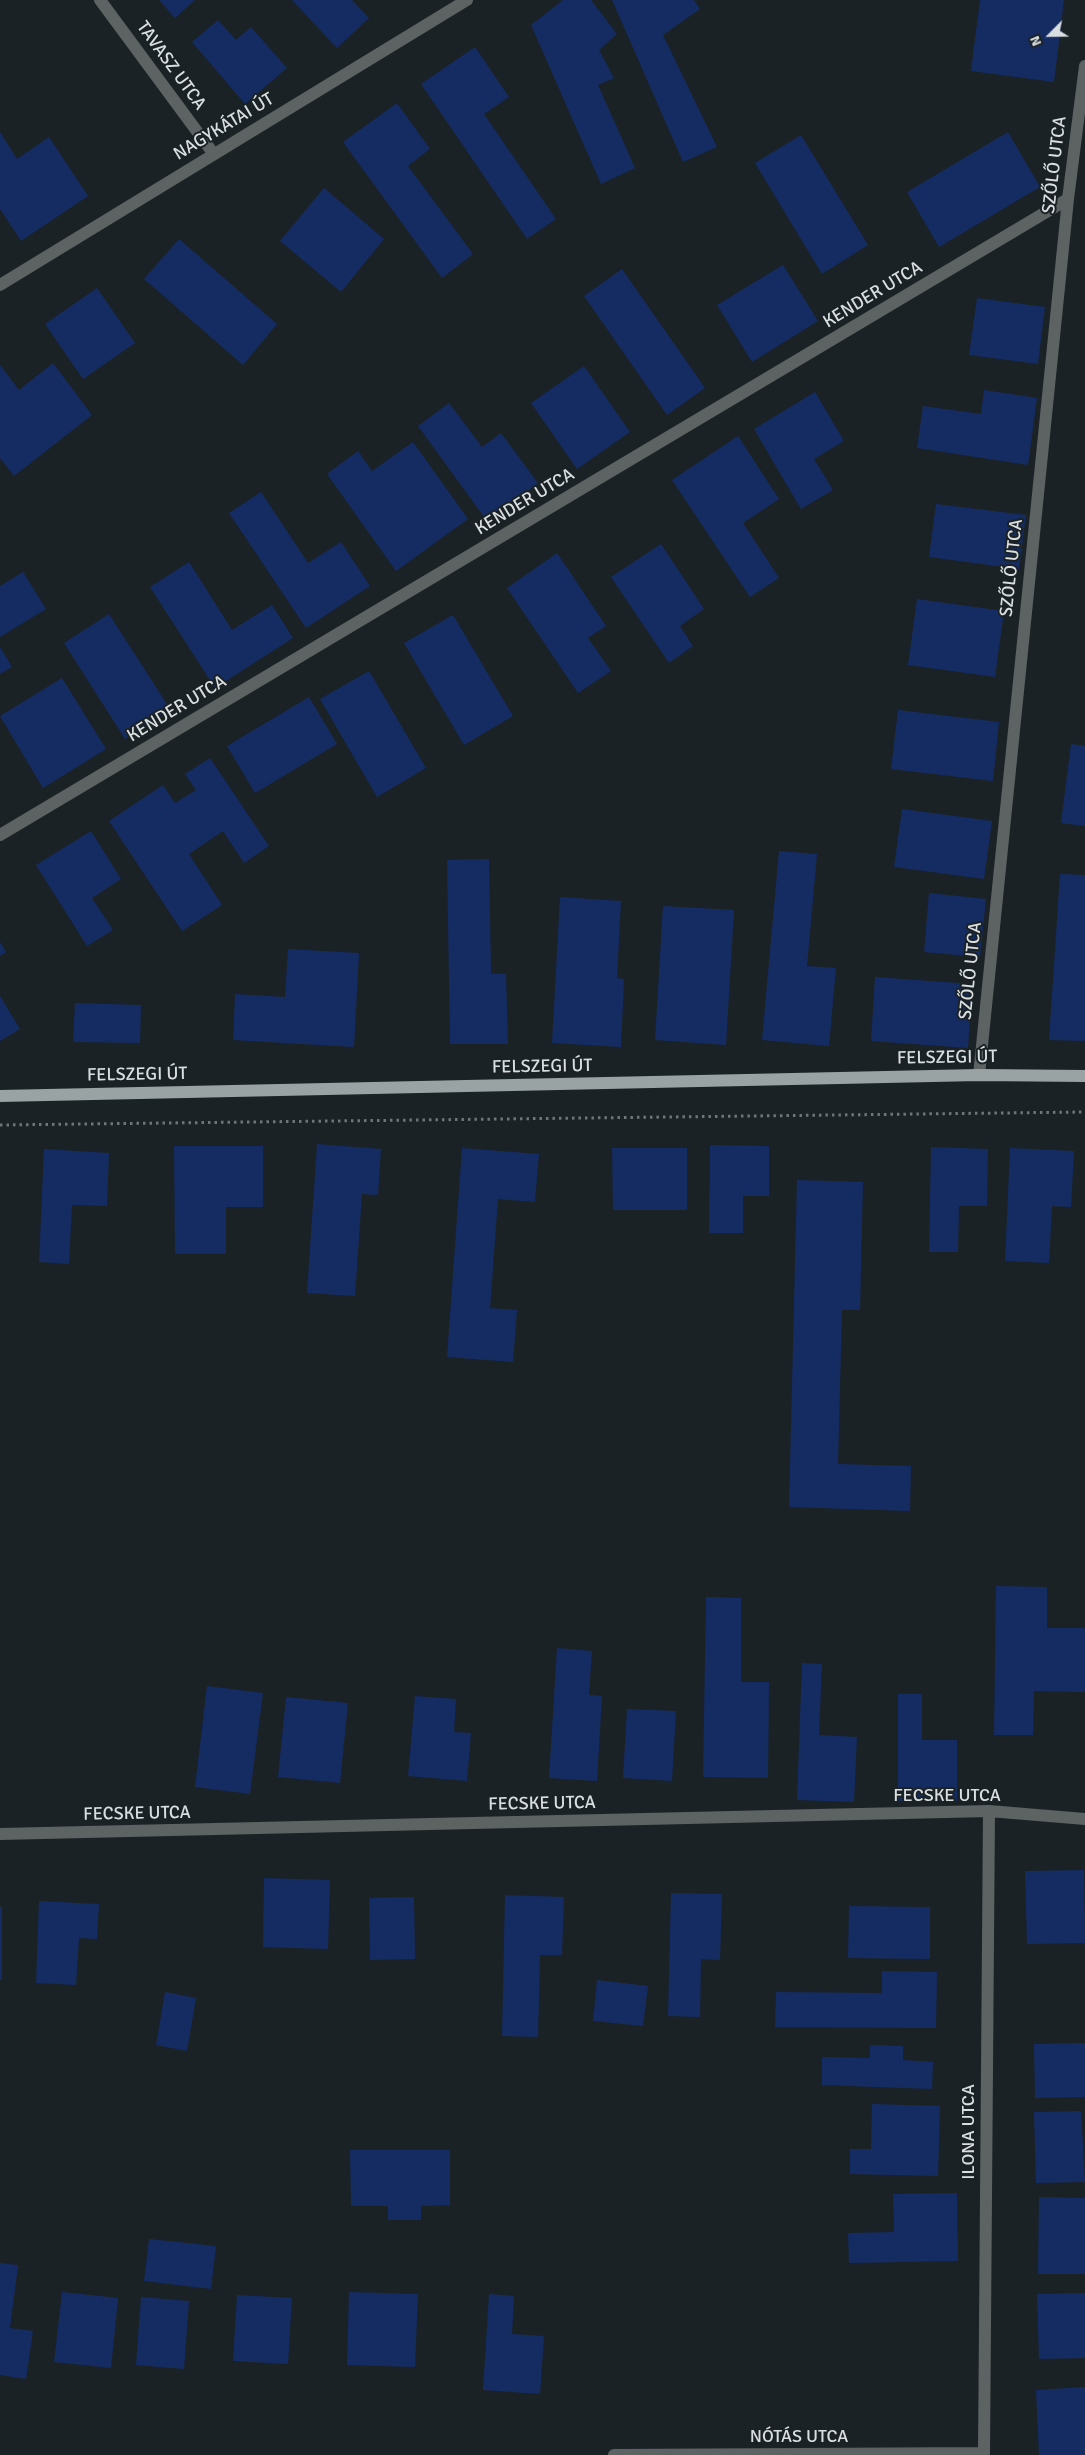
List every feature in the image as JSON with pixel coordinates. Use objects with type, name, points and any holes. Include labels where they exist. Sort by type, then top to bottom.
[{"type":"main road","name":"FELSZEGI ÚT","points":[[0,1096],[978,1075],[1085,1076]]},
{"type":"street","name":"TAVASZ UTCA","points":[[100,0],[213,153]]},
{"type":"street","name":"NAGYKÁTAI ÚT","points":[[0,284],[466,0]]},
{"type":"street","name":"SZŐLŐ UTCA","points":[[978,1075],[1068,199],[1085,66]]},
{"type":"street","name":"KENDER UTCA","points":[[0,835],[1068,199]]},
{"type":"street","name":"FECSKE UTCA","points":[[0,1834],[990,1811],[1085,1819]]},
{"type":"street","name":"ILONA UTCA","points":[[984,2453],[990,1811]]},
{"type":"street","name":"NÓTÁS UTCA","points":[[614,2455],[984,2453]]},
{"type":"path","points":[[0,1124],[1085,1112]]},
{"type":"building","points":[[159,0],[195,0],[175,18]]},
{"type":"building","points":[[292,0],[352,0],[369,18],[337,48]]},
{"type":"building","points":[[563,0],[591,0],[617,34],[599,50],[614,78],[598,85],[635,168],[601,184],[531,25]]},
{"type":"building","points":[[612,0],[694,0],[700,9],[663,35],[717,147],[683,162]]},
{"type":"building","points":[[980,0],[1064,0],[1054,82],[971,71]]},
{"type":"building","points":[[218,20],[236,40],[251,27],[287,68],[245,104],[192,42]]},
{"type":"building","points":[[475,47],[509,97],[484,114],[556,219],[527,239],[421,84]]},
{"type":"building","points":[[397,103],[430,149],[408,166],[473,254],[442,278],[343,142]]},
{"type":"building","points":[[0,132],[17,159],[49,137],[88,196],[21,241],[0,209]]},
{"type":"building","points":[[1008,132],[1040,187],[939,247],[907,192]]},
{"type":"building","points":[[801,135],[868,245],[822,274],[755,163]]},
{"type":"building","points":[[324,188],[384,239],[341,292],[280,241]]},
{"type":"building","points":[[179,239],[277,324],[243,365],[144,279]]},
{"type":"building","points":[[783,265],[818,321],[752,362],[717,305]]},
{"type":"building","points":[[622,269],[705,388],[667,415],[584,296]]},
{"type":"building","points":[[97,288],[135,343],[83,379],[45,324]]},
{"type":"building","points":[[977,298],[1045,307],[1038,364],[969,355]]},
{"type":"building","points":[[53,363],[92,415],[14,476],[0,458],[0,365],[19,390]]},
{"type":"building","points":[[584,366],[630,432],[577,469],[531,403]]},
{"type":"building","points":[[984,390],[1037,398],[1028,465],[917,448],[923,406],[981,414]]},
{"type":"building","points":[[815,392],[844,441],[814,459],[833,490],[801,509],[754,429]]},
{"type":"building","points":[[449,403],[482,447],[501,433],[538,483],[487,521],[418,426]]},
{"type":"building","points":[[738,436],[779,499],[743,523],[779,578],[750,597],[672,480]]},
{"type":"building","points":[[413,442],[468,519],[396,571],[327,474],[358,451],[372,471]]},
{"type":"building","points":[[261,492],[308,563],[341,542],[370,586],[306,628],[229,513]]},
{"type":"building","points":[[936,504],[1026,515],[1019,569],[929,557]]},
{"type":"building","points":[[661,544],[704,609],[680,626],[693,646],[669,663],[611,577]]},
{"type":"building","points":[[557,553],[606,626],[588,638],[611,671],[578,693],[507,588]]},
{"type":"building","points":[[189,562],[232,630],[272,605],[293,638],[215,688],[150,587]]},
{"type":"building","points":[[23,572],[46,609],[0,637],[0,586]]},
{"type":"building","points":[[917,599],[1004,611],[995,677],[908,665]]},
{"type":"building","points":[[109,614],[170,709],[125,739],[64,643]]},
{"type":"building","points":[[453,615],[513,716],[464,745],[404,643]]},
{"type":"building","points":[[0,647],[12,667],[0,674]]},
{"type":"building","points":[[369,671],[426,768],[377,797],[320,699]]},
{"type":"building","points":[[62,678],[106,749],[43,788],[0,716]]},
{"type":"building","points":[[309,697],[337,744],[255,793],[227,746]]},
{"type":"building","points":[[898,710],[999,722],[993,781],[891,769]]},
{"type":"building","points":[[1071,744],[1085,746],[1085,826],[1061,823]]},
{"type":"building","points":[[210,758],[269,846],[244,863],[223,831],[189,854],[222,905],[182,931],[109,821],[163,785],[175,803],[196,790],[185,774]]},
{"type":"building","points":[[902,809],[992,821],[984,879],[894,867]]},
{"type":"building","points":[[91,831],[121,879],[92,898],[113,930],[87,946],[36,865]]},
{"type":"building","points":[[779,851],[817,854],[807,966],[836,968],[829,1046],[762,1040]]},
{"type":"building","points":[[489,859],[491,974],[506,974],[508,1044],[450,1044],[447,860]]},
{"type":"building","points":[[1060,874],[1085,875],[1085,1041],[1049,1040]]},
{"type":"building","points":[[929,893],[986,899],[980,957],[924,952]]},
{"type":"building","points":[[560,897],[621,901],[617,978],[624,979],[621,1047],[552,1043]]},
{"type":"building","points":[[663,906],[734,910],[726,1045],[655,1040]]},
{"type":"building","points":[[0,942],[6,952],[0,956]]},
{"type":"building","points":[[288,949],[359,953],[354,1047],[233,1040],[235,994],[285,997]]},
{"type":"building","points":[[875,977],[972,984],[968,1048],[871,1041]]},
{"type":"building","points":[[0,996],[20,1029],[0,1041]]},
{"type":"building","points":[[75,1003],[141,1005],[140,1043],[73,1042]]},
{"type":"building","points":[[317,1144],[381,1149],[378,1195],[362,1194],[355,1296],[307,1293]]},
{"type":"building","points":[[710,1145],[769,1146],[769,1196],[743,1196],[743,1233],[709,1233]]},
{"type":"building","points":[[174,1146],[263,1146],[263,1207],[226,1207],[226,1254],[175,1254]]},
{"type":"building","points":[[931,1147],[988,1149],[987,1206],[959,1206],[958,1252],[929,1252]]},
{"type":"building","points":[[462,1148],[539,1154],[535,1202],[498,1199],[490,1308],[517,1310],[513,1362],[447,1357]]},
{"type":"building","points":[[612,1148],[687,1148],[687,1210],[613,1210]]},
{"type":"building","points":[[1010,1148],[1074,1151],[1071,1207],[1052,1206],[1049,1263],[1005,1261]]},
{"type":"building","points":[[44,1149],[109,1153],[107,1206],[72,1205],[69,1264],[39,1262]]},
{"type":"building","points":[[797,1180],[863,1182],[860,1310],[842,1310],[838,1464],[911,1466],[910,1511],[789,1507]]},
{"type":"building","points":[[996,1586],[1047,1587],[1047,1628],[1085,1628],[1085,1692],[1034,1691],[1033,1735],[994,1735]]},
{"type":"building","points":[[706,1597],[741,1598],[741,1682],[769,1682],[768,1778],[703,1777]]},
{"type":"building","points":[[557,1648],[592,1651],[589,1695],[602,1696],[597,1781],[549,1778]]},
{"type":"building","points":[[802,1663],[822,1664],[819,1735],[857,1737],[854,1802],[797,1800]]},
{"type":"building","points":[[207,1686],[263,1693],[250,1794],[195,1787]]},
{"type":"building","points":[[898,1694],[922,1694],[922,1740],[957,1740],[957,1801],[898,1801]]},
{"type":"building","points":[[415,1696],[456,1699],[454,1732],[471,1733],[467,1781],[408,1776]]},
{"type":"building","points":[[286,1697],[348,1703],[340,1783],[278,1777]]},
{"type":"building","points":[[627,1709],[676,1711],[672,1781],[623,1778]]},
{"type":"building","points":[[1084,1870],[1085,1943],[1027,1944],[1025,1871]]},
{"type":"building","points":[[264,1878],[330,1880],[328,1949],[263,1947]]},
{"type":"building","points":[[671,1893],[722,1894],[720,1960],[701,1959],[700,2017],[668,2016]]},
{"type":"building","points":[[505,1895],[564,1897],[562,1955],[540,1955],[538,2037],[502,2036]]},
{"type":"building","points":[[414,1897],[415,1959],[370,1960],[369,1898]]},
{"type":"building","points":[[39,1901],[99,1904],[97,1939],[79,1938],[76,1985],[36,1983]]},
{"type":"building","points":[[849,1906],[930,1907],[930,1959],[848,1958]]},
{"type":"building","points":[[0,1907],[2,1907],[2,1980],[0,1980]]},
{"type":"building","points":[[882,1971],[937,1972],[936,2028],[775,2027],[776,1992],[882,1993]]},
{"type":"building","points":[[597,1980],[648,1986],[643,2026],[593,2021]]},
{"type":"building","points":[[165,1992],[196,1998],[187,2051],[156,2045]]},
{"type":"building","points":[[1085,2043],[1085,2097],[1035,2098],[1034,2044]]},
{"type":"building","points":[[870,2045],[903,2046],[903,2060],[933,2062],[932,2089],[822,2085],[822,2057],[870,2058]]},
{"type":"building","points":[[872,2104],[940,2106],[938,2176],[850,2174],[850,2149],[871,2149]]},
{"type":"building","points":[[1081,2111],[1085,2182],[1036,2183],[1034,2112]]},
{"type":"building","points":[[350,2150],[450,2150],[450,2205],[421,2206],[421,2220],[388,2220],[388,2206],[351,2206]]},
{"type":"building","points":[[957,2193],[958,2261],[849,2263],[848,2233],[894,2232],[893,2194]]},
{"type":"building","points":[[1039,2197],[1085,2198],[1085,2274],[1038,2274]]},
{"type":"building","points":[[149,2239],[216,2246],[211,2289],[144,2281]]},
{"type":"building","points":[[0,2263],[18,2265],[10,2328],[33,2331],[26,2379],[0,2375]]},
{"type":"building","points":[[62,2292],[118,2298],[111,2368],[54,2362]]},
{"type":"building","points":[[349,2292],[418,2294],[415,2367],[347,2365]]},
{"type":"building","points":[[1085,2293],[1085,2358],[1039,2359],[1037,2294]]},
{"type":"building","points":[[489,2294],[514,2296],[512,2334],[544,2336],[540,2394],[483,2390]]},
{"type":"building","points":[[237,2295],[292,2298],[288,2364],[233,2361]]},
{"type":"building","points":[[141,2297],[189,2301],[184,2369],[136,2365]]},
{"type":"building","points":[[1085,2387],[1085,2455],[1039,2455],[1036,2390]]}]
